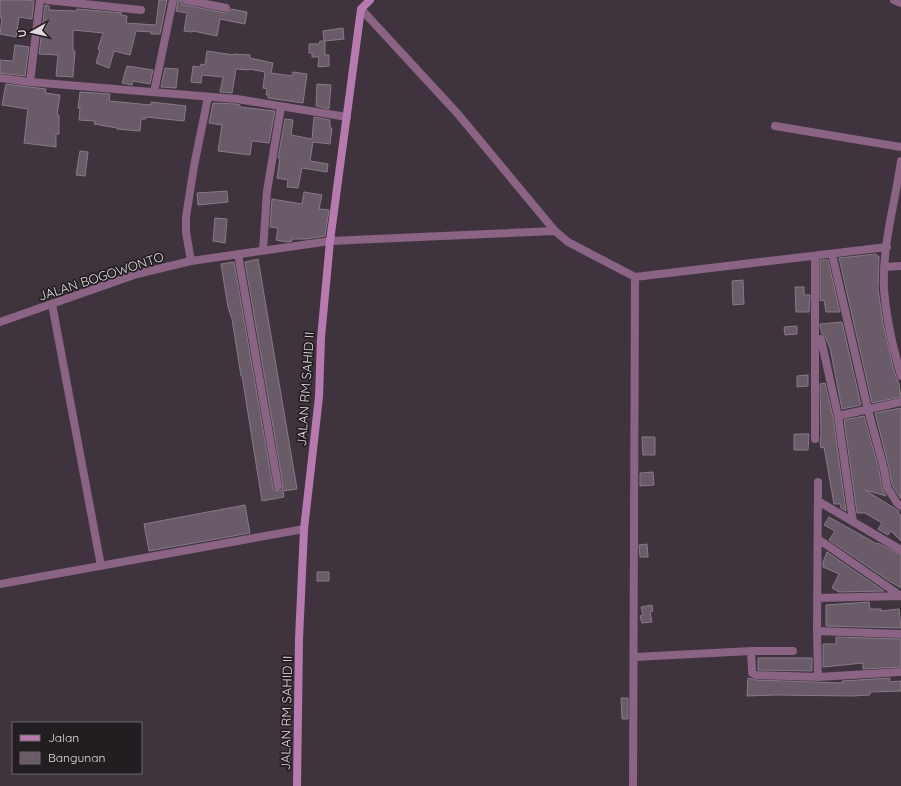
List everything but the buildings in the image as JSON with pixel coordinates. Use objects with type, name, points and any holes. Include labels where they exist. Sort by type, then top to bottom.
[{"type":"street","points":[[30,82],[40,0]]},
{"type":"street","points":[[47,0],[141,10]]},
{"type":"street","points":[[154,92],[174,0]]},
{"type":"street","points":[[186,0],[226,8]]},
{"type":"street","points":[[370,0],[361,9],[457,113],[555,230],[568,242],[635,277],[887,247]]},
{"type":"street","points":[[894,0],[901,3]]},
{"type":"street","name":"JALAN RM SAHID II","points":[[297,786],[299,640],[304,528],[319,397],[321,338],[330,241],[361,9]]},
{"type":"street","points":[[0,78],[30,82],[237,99],[347,117]]},
{"type":"street","points":[[191,261],[186,232],[186,217],[194,166],[208,97]]},
{"type":"street","points":[[262,250],[267,191],[280,107]]},
{"type":"street","points":[[775,126],[901,147]]},
{"type":"street","points":[[901,161],[899,182],[884,267],[884,290],[897,348],[901,376]]},
{"type":"street","name":"JALAN BOGOWONTO","points":[[0,322],[137,274],[191,261],[330,241],[555,230]]},
{"type":"street","points":[[238,254],[278,486]]},
{"type":"street","points":[[832,254],[868,410],[884,469],[887,487],[894,499],[901,506]]},
{"type":"street","points":[[814,256],[815,439]]},
{"type":"street","points":[[884,267],[901,266]]},
{"type":"street","points":[[633,786],[635,657],[635,277]]},
{"type":"street","points":[[52,304],[101,566]]},
{"type":"street","points":[[821,339],[838,416],[853,522]]},
{"type":"street","points":[[838,416],[901,402]]},
{"type":"street","points":[[818,482],[818,677]]},
{"type":"street","points":[[818,501],[901,550]]},
{"type":"street","points":[[0,583],[101,566],[304,528]]},
{"type":"street","points":[[818,538],[901,596]]},
{"type":"street","points":[[817,598],[901,596]]},
{"type":"street","points":[[817,631],[901,634]]},
{"type":"street","points":[[635,657],[751,651],[793,651]]},
{"type":"street","points":[[751,651],[752,673],[756,676],[818,677],[901,672]]}]
